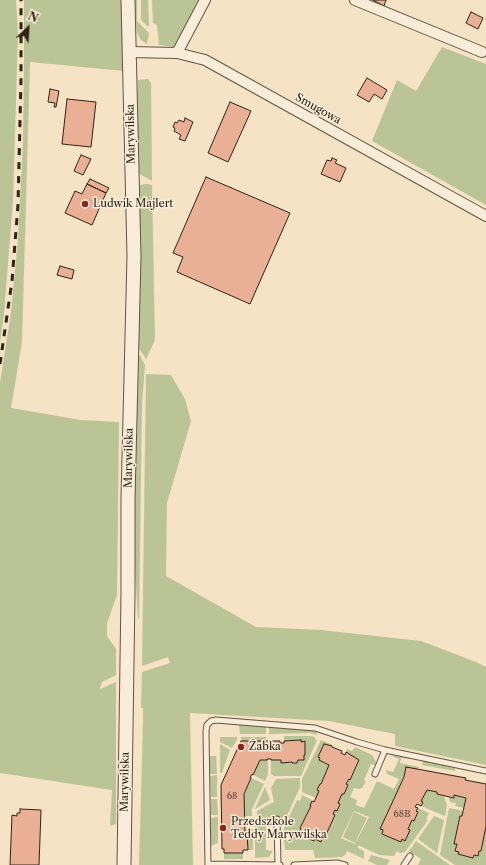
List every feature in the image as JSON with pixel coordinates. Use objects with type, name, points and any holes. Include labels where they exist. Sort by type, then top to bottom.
[{"type":"street","name":"Marywilska","points":[[124,865],[127,710],[128,490],[134,256],[128,0]]},
{"type":"street","points":[[177,53],[205,0]]},
{"type":"street","points":[[355,0],[482,52]]},
{"type":"street","name":"Smugowa","points":[[129,52],[177,53],[205,60],[486,216]]},
{"type":"lane","points":[[277,819],[279,865],[208,865],[206,731],[207,725],[211,721],[216,720],[315,728],[385,750],[486,771]]},
{"type":"lane","points":[[375,774],[385,750]]},
{"type":"lane","points":[[404,865],[410,856]]},
{"type":"lane","points":[[294,865],[337,863],[345,865]]},
{"type":"green space","points":[[0,0],[16,0],[18,33],[13,201],[4,314],[0,343]]},
{"type":"green space","points":[[24,0],[122,0],[124,71],[30,62],[22,342],[11,408],[81,420],[119,422],[117,595],[107,623],[107,636],[116,649],[116,675],[102,682],[100,689],[116,682],[116,824],[110,826],[112,790],[0,773],[0,383],[11,312],[18,239],[23,141]]},
{"type":"green space","points":[[134,0],[137,0],[137,21],[149,33],[147,44],[141,40],[137,33]]},
{"type":"green space","points":[[141,0],[148,0],[149,26],[141,20]]},
{"type":"green space","points":[[152,0],[198,0],[175,47],[159,45],[157,25],[153,23]]},
{"type":"green space","points":[[442,47],[486,64],[486,205],[372,141],[397,80],[416,91]]},
{"type":"green space","points":[[148,79],[151,83],[152,181],[138,173],[138,80]]},
{"type":"green space","points":[[138,185],[152,185],[155,340],[146,359],[136,344]]},
{"type":"green space","points":[[140,355],[145,365],[142,404],[139,619],[133,535],[135,453],[137,435],[135,410],[136,357]]},
{"type":"green space","points":[[146,374],[171,375],[185,399],[191,421],[167,503],[166,576],[256,627],[321,630],[421,641],[486,667],[486,765],[395,746],[395,734],[329,721],[190,713],[193,865],[139,865],[143,723],[143,708],[141,708],[142,672],[170,663],[168,657],[142,666]]},
{"type":"green space","points":[[239,725],[266,727],[266,734],[240,734]]},
{"type":"green space","points":[[269,727],[318,730],[316,735],[310,733],[269,734]]},
{"type":"green space","points":[[284,736],[310,736],[315,737],[317,740],[301,776],[274,776],[271,774],[271,760],[281,760],[281,763],[297,763],[298,760],[304,760],[305,742],[301,742],[301,740],[284,741]]},
{"type":"green space","points":[[220,737],[237,737],[237,740],[232,748],[220,742]]},
{"type":"green space","points":[[241,737],[266,737],[266,741],[241,741]]},
{"type":"green space","points":[[321,740],[333,745],[324,744],[318,757],[320,758],[319,760],[329,765],[321,784],[317,789],[319,791],[316,798],[302,792],[302,779]]},
{"type":"green space","points":[[220,744],[230,750],[222,773],[220,773]]},
{"type":"green space","points":[[355,747],[372,755],[376,762],[375,765],[371,764],[364,780],[366,781],[362,788],[354,788],[350,797],[357,800],[356,805],[364,808],[377,781],[394,789],[399,779],[387,774],[386,770],[393,772],[399,759],[392,756],[395,755],[414,759],[401,758],[400,763],[419,767],[418,770],[404,777],[380,829],[383,830],[382,834],[401,842],[402,839],[405,840],[412,820],[414,821],[418,813],[416,811],[418,808],[429,813],[426,819],[428,820],[405,852],[400,853],[397,851],[394,856],[379,855],[358,845],[358,848],[364,851],[364,859],[347,851],[342,857],[315,858],[313,850],[285,850],[284,840],[290,839],[290,834],[284,834],[284,827],[297,800],[300,801],[302,795],[312,800],[311,806],[300,828],[300,832],[305,835],[305,837],[314,841],[315,839],[321,842],[322,838],[324,839],[335,815],[333,814],[348,785],[346,784],[349,779],[350,780],[359,760],[346,752],[347,749],[352,751]],"holes":[[[354,811],[369,817],[355,844],[341,838]]]},
{"type":"green space","points":[[210,756],[216,756],[217,774],[210,774]]},
{"type":"green space","points":[[260,760],[268,760],[268,774],[265,781],[253,775]]},
{"type":"green space","points":[[423,761],[455,768],[455,771],[422,765]]},
{"type":"green space","points":[[217,775],[217,797],[211,797],[210,776]]},
{"type":"green space","points":[[251,778],[264,784],[252,809],[252,816],[244,816],[244,794]]},
{"type":"green space","points":[[300,778],[300,787],[286,818],[257,819],[257,811],[274,802],[271,788],[276,779]]},
{"type":"green space","points":[[265,787],[270,800],[255,809]]},
{"type":"green space","points":[[427,790],[437,792],[437,794],[444,796],[447,804],[445,816],[421,806],[423,802],[421,801]]},
{"type":"green space","points":[[454,795],[466,798],[464,808],[455,806],[456,803],[450,802],[449,797],[454,798]]},
{"type":"green space","points":[[211,799],[217,799],[218,815],[211,815]]},
{"type":"green space","points":[[449,808],[463,811],[462,816],[460,816],[454,844],[457,844],[455,851],[459,852],[458,854],[473,858],[474,855],[481,851],[486,826],[486,865],[455,865],[440,855]]},
{"type":"green space","points":[[354,812],[367,818],[355,843],[343,837]]},
{"type":"green space","points":[[434,816],[444,820],[437,853],[418,839]]},
{"type":"green space","points":[[218,817],[218,843],[211,846],[211,818]]},
{"type":"green space","points":[[266,820],[266,850],[272,852],[269,857],[255,858],[255,824],[261,824],[261,821]]},
{"type":"green space","points":[[244,829],[253,829],[253,850],[248,850],[247,834],[245,833]]},
{"type":"green space","points":[[416,841],[450,865],[418,865],[421,859],[409,851]]},
{"type":"green space","points":[[224,853],[243,853],[243,859],[224,859]]},
{"type":"green space","points":[[371,855],[390,860],[387,865],[377,865],[368,861]]},
{"type":"building","points":[[373,0],[386,0],[384,6]]},
{"type":"building","points":[[471,12],[483,18],[478,29],[466,23]]},
{"type":"building","points":[[367,78],[387,90],[382,99],[374,94],[369,102],[357,95]]},
{"type":"building","points":[[50,89],[59,91],[56,107],[54,107],[55,103],[48,102]]},
{"type":"building","points":[[67,99],[96,102],[91,147],[62,144]]},
{"type":"building","points":[[230,102],[251,111],[228,162],[208,153]]},
{"type":"building","points":[[185,118],[193,122],[185,141],[179,139],[181,135],[174,131],[175,128],[173,127],[175,122],[177,123],[179,120],[184,122]]},
{"type":"building","points":[[81,155],[91,159],[83,175],[74,171]]},
{"type":"building","points":[[332,158],[337,160],[335,163],[346,168],[340,182],[321,174],[327,160],[331,161]]},
{"type":"building","points":[[206,177],[290,213],[250,304],[177,272],[183,257],[173,253]]},
{"type":"building","points":[[90,179],[109,188],[106,193],[87,184]]},
{"type":"building","name":"Ludwik Majlert","points":[[87,184],[106,193],[92,225],[65,213],[75,191],[82,194]]},
{"type":"building","points":[[60,266],[74,270],[72,279],[57,275]]},
{"type":"building","points":[[301,740],[301,742],[305,741],[304,760],[298,760],[297,763],[281,763],[281,760],[260,760],[250,778],[244,794],[245,833],[247,833],[248,850],[243,850],[243,853],[224,853],[224,849],[222,849],[221,785],[241,741],[280,741],[280,743],[284,743],[284,741]]},
{"type":"building","points":[[324,744],[342,751],[341,753],[345,755],[346,752],[359,760],[350,780],[349,779],[346,784],[348,785],[338,803],[340,804],[337,811],[335,810],[333,814],[335,815],[324,839],[322,838],[321,842],[305,837],[305,835],[299,832],[312,801],[314,802],[319,791],[317,790],[329,765],[319,760],[320,758],[318,757]]},
{"type":"building","points":[[406,767],[466,778],[465,780],[486,784],[486,826],[481,851],[479,851],[478,856],[474,855],[473,858],[458,854],[459,852],[455,851],[457,844],[454,844],[460,816],[462,816],[466,798],[454,795],[454,798],[427,790],[421,801],[423,802],[421,806],[417,804],[415,807],[418,808],[416,811],[418,812],[414,821],[412,820],[408,829],[410,830],[405,841],[402,839],[401,842],[382,834],[383,830],[380,829],[404,777]]},
{"type":"building","points":[[20,809],[41,810],[39,865],[10,865],[12,815],[17,816],[17,813],[20,813]]},
{"type":"railway","points":[[0,364],[12,281],[18,205],[21,0]]},
{"type":"place","name":"Ludwik Majlert","points":[[85,204]]},
{"type":"place","name":"Żabka","points":[[241,747]]},
{"type":"place","name":"Przedszkole Teddy Marywilska","points":[[223,828]]}]
